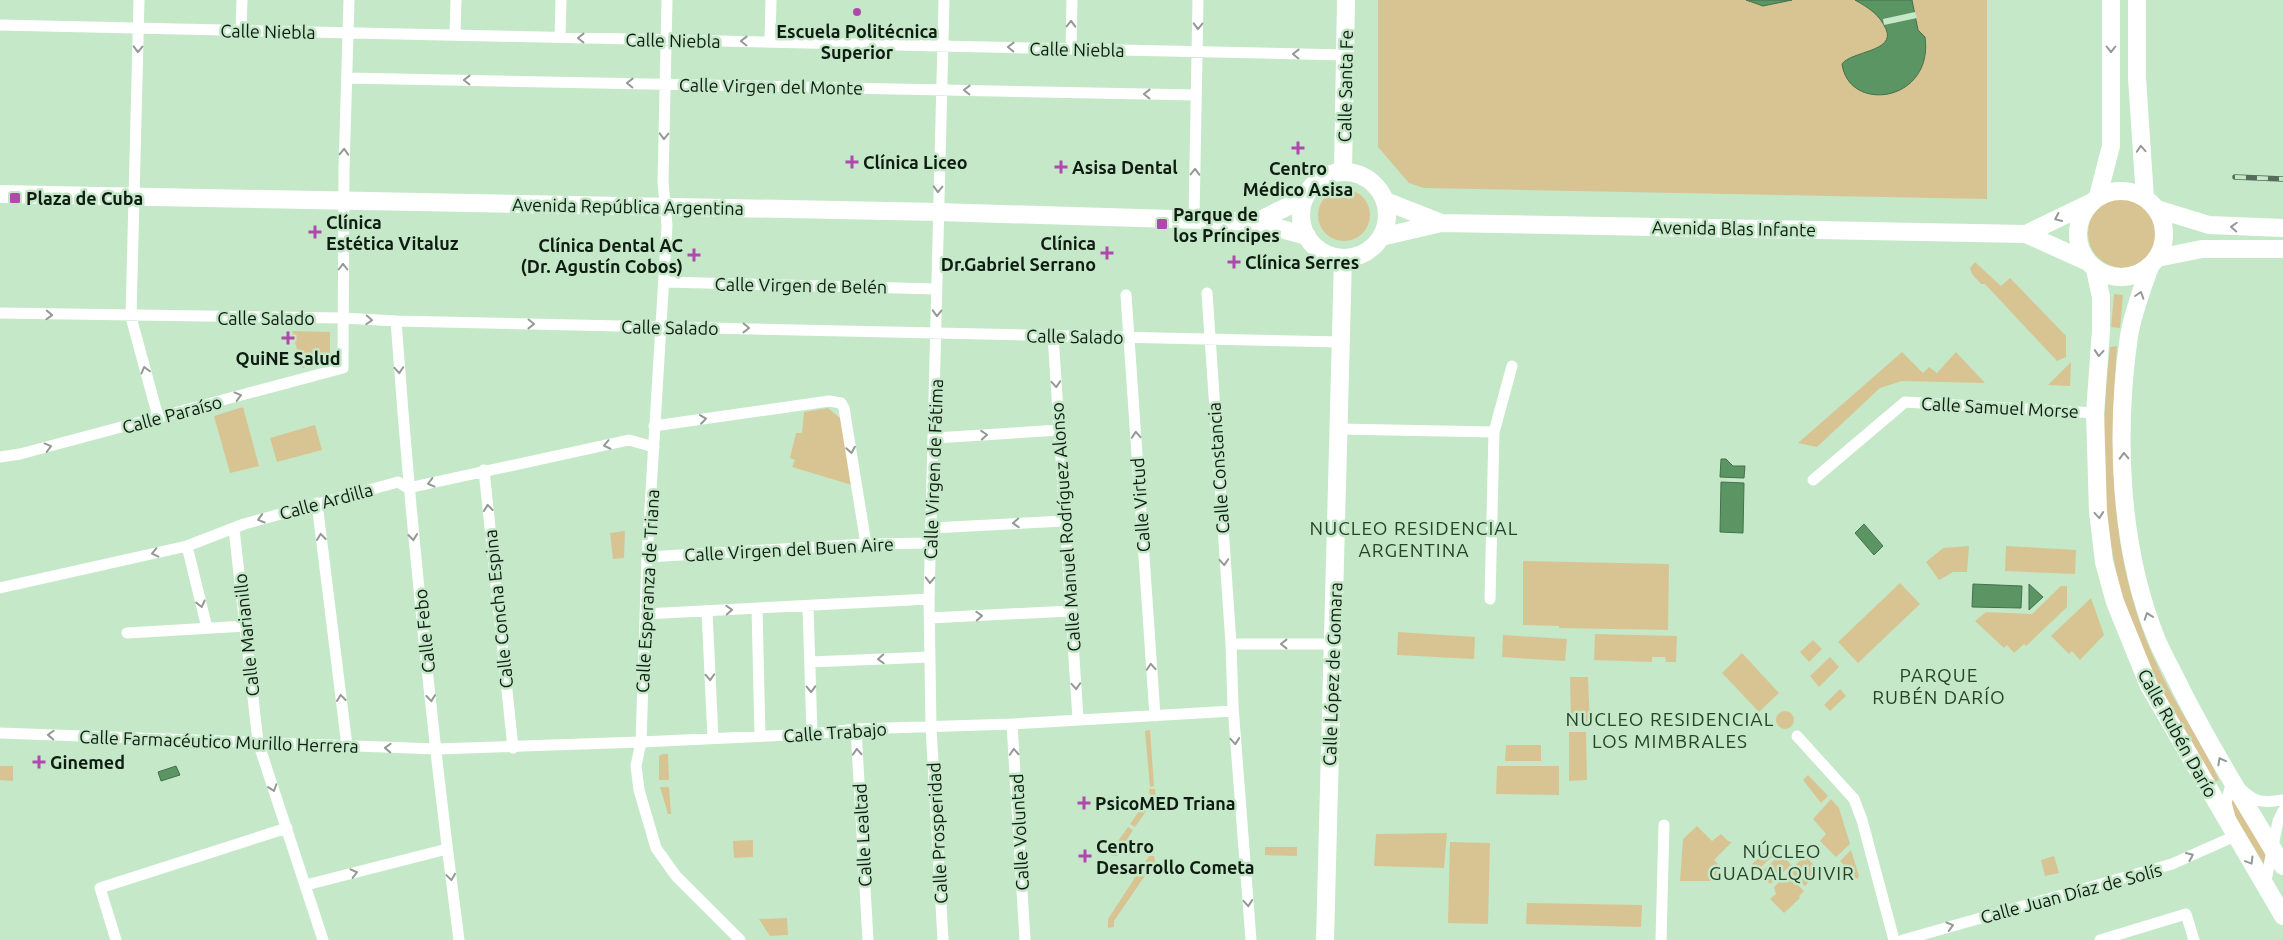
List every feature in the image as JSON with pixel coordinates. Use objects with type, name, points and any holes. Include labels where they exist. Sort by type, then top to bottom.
[{"type":"main road","name":"Calle Santa Fe","points":[[1343,172],[1346,0]]},
{"type":"main road","points":[[2091,265],[2080,250],[2078,225],[2082,213],[2094,199],[2111,146],[2111,0]]},
{"type":"main road","points":[[2137,0],[2136,78],[2151,204],[2162,221],[2164,234],[2162,247],[2153,262]]},
{"type":"main road","points":[[1343,172],[1356,174],[1369,180],[1379,189],[1385,201],[1387,220],[1381,237],[1371,248],[1358,256],[1343,258],[1329,255],[1316,247],[1307,236],[1302,224],[1301,211],[1304,198],[1314,185],[1327,176],[1343,172]]},
{"type":"main road","points":[[2026,234],[2110,191],[2122,190],[2134,192],[2151,204],[2209,225],[2283,228]]},
{"type":"main road","name":"Avenida República Argentina","points":[[0,194],[938,212],[1194,220],[1256,222],[1307,236]]},
{"type":"main road","name":"Avenida República Argentina","points":[[1256,222],[1304,198]]},
{"type":"main road","name":"Avenida Blas Infante","points":[[1385,201],[1441,223]]},
{"type":"main road","name":"Avenida Blas Infante","points":[[1381,237],[1441,223],[2026,234]]},
{"type":"main road","points":[[2026,234],[2091,265],[2109,276],[2123,277],[2137,274],[2153,262],[2202,249],[2283,249]]},
{"type":"main road","name":"Calle López de Gomara","points":[[1325,940],[1343,258]]},
{"type":"main road","name":"Calle Rubén Darío","points":[[2153,262],[2138,300],[2129,344],[2123,415],[2126,519],[2137,581],[2156,639],[2232,781],[2283,866]]},
{"type":"main road","name":"Calle Rubén Darío","points":[[2091,265],[2101,297],[2102,324],[2095,413],[2098,512],[2104,562],[2115,602],[2148,686],[2283,916]]},
{"type":"street","points":[[139,0],[131,317],[158,417]]},
{"type":"street","points":[[241,30],[242,0]]},
{"type":"street","points":[[343,318],[346,78],[349,0]]},
{"type":"street","points":[[455,35],[456,0]]},
{"type":"street","points":[[560,37],[561,0]]},
{"type":"street","name":"Calle Esperanza de Triana","points":[[667,0],[663,182],[668,226],[647,557],[641,742],[636,766],[639,790],[656,848],[676,876],[740,940]]},
{"type":"street","points":[[770,42],[771,0]]},
{"type":"street","name":"Calle Virgen de Fátima","points":[[931,727],[930,543],[935,438],[938,212],[944,0]]},
{"type":"street","points":[[1071,49],[1072,0]]},
{"type":"street","points":[[1194,220],[1198,0]]},
{"type":"street","name":"Calle Niebla","points":[[0,25],[1345,55]]},
{"type":"street","name":"Calle Virgen del Monte","points":[[346,78],[1196,95]]},
{"type":"street","name":"Calle Virgen de Belén","points":[[664,282],[937,289]]},
{"type":"street","name":"Calle Constancia","points":[[1206,293],[1231,644],[1233,711],[1251,940]]},
{"type":"street","name":"Calle Virtud","points":[[1126,295],[1155,716]]},
{"type":"street","name":"Calle Salado","points":[[0,313],[131,317],[343,318],[396,321],[1341,342]]},
{"type":"street","name":"Calle Paraíso","points":[[0,457],[20,454],[343,368],[343,318]]},
{"type":"street","name":"Calle Febo","points":[[396,321],[408,488],[447,848],[460,940]]},
{"type":"street","name":"Calle Manuel Rodríguez Alonso","points":[[1053,335],[1078,720]]},
{"type":"street","points":[[1490,599],[1494,432],[1512,366]]},
{"type":"street","points":[[654,426],[829,401],[840,403],[844,408],[866,544]]},
{"type":"street","name":"Calle Samuel Morse","points":[[1813,480],[1906,402],[2095,413]]},
{"type":"street","points":[[1338,428],[1494,432]]},
{"type":"street","points":[[935,438],[1059,430]]},
{"type":"street","name":"Calle Ardilla","points":[[0,588],[187,546],[244,524],[398,482],[408,488],[629,440],[654,447]]},
{"type":"street","name":"Calle Concha Espina","points":[[484,470],[512,748]]},
{"type":"street","points":[[317,503],[347,746]]},
{"type":"street","points":[[932,528],[1064,521]]},
{"type":"street","name":"Calle Marianillo","points":[[234,529],[258,742],[323,940]]},
{"type":"street","name":"Calle Virgen del Buen Aire","points":[[647,557],[866,544],[930,543]]},
{"type":"street","points":[[187,546],[207,628]]},
{"type":"street","points":[[645,614],[929,600]]},
{"type":"street","points":[[808,606],[812,734]]},
{"type":"street","points":[[757,608],[760,736]]},
{"type":"street","points":[[707,611],[713,739]]},
{"type":"street","points":[[930,618],[1070,611]]},
{"type":"street","points":[[126,633],[246,626]]},
{"type":"street","points":[[1231,644],[1333,644]]},
{"type":"street","points":[[810,662],[930,657]]},
{"type":"street","name":"Calle Trabajo","points":[[437,749],[512,748],[713,739],[812,734],[856,729],[1012,724],[1233,711]]},
{"type":"street","name":"Calle Voluntad","points":[[1012,724],[1025,940]]},
{"type":"street","name":"Calle Prosperidad","points":[[931,727],[943,940]]},
{"type":"street","name":"Calle Lealtad","points":[[856,729],[868,940]]},
{"type":"street","name":"Calle Farmacéutico Murillo Herrera","points":[[0,734],[437,749]]},
{"type":"street","points":[[1797,736],[1854,799],[1862,820],[1894,940]]},
{"type":"street","points":[[2235,836],[2226,803],[2232,781],[2249,797],[2264,803],[2283,800]]},
{"type":"street","points":[[2265,886],[2278,821],[2283,811]]},
{"type":"street","points":[[1661,940],[1664,825]]},
{"type":"street","points":[[116,940],[100,888],[287,828]]},
{"type":"street","name":"Calle Juan Díaz de Solís","points":[[1903,940],[2172,864],[2235,836]]},
{"type":"street","points":[[306,885],[447,848]]},
{"type":"street","points":[[2100,940],[2129,936],[2186,914],[2194,940]]},
{"type":"shaded area","points":[[1378,0],[1987,0],[1987,199],[1424,188],[1409,183],[1378,147]]},
{"type":"shaded area","points":[[1746,0],[1792,0],[1763,6]]},
{"type":"shaded area","points":[[1855,0],[1912,0],[1918,30],[1925,37],[1924,59],[1917,76],[1905,87],[1890,94],[1874,95],[1859,90],[1848,80],[1842,64],[1854,56],[1879,47],[1885,42],[1887,37],[1886,29],[1877,15]]},
{"type":"shaded area","points":[[1344,189],[1358,193],[1366,201],[1370,215],[1366,229],[1358,237],[1344,241],[1330,237],[1322,229],[1318,215],[1322,201],[1330,193]]},
{"type":"shaded area","points":[[2123,198],[2136,201],[2148,208],[2155,220],[2158,233],[2155,246],[2148,258],[2136,265],[2123,268],[2110,265],[2098,258],[2091,246],[2088,233],[2091,220],[2098,208],[2110,201]]},
{"type":"shaded area","points":[[1975,262],[2001,286],[2010,278],[2066,336],[2066,357],[2057,361],[1985,284],[1981,284],[1972,274],[1970,268]]},
{"type":"shaded area","points":[[2114,294],[2123,295],[2120,328],[2111,327]]},
{"type":"shaded area","points":[[292,331],[330,332],[330,361],[302,368]]},
{"type":"shaded area","points":[[2117,346],[2113,429],[2116,510],[2130,590],[2143,630],[2159,669],[2219,780],[2214,782],[2174,715],[2147,663],[2126,609],[2116,573],[2106,498],[2104,422],[2110,347]]},
{"type":"shaded area","points":[[1902,352],[1923,373],[1929,367],[1937,373],[1956,352],[1985,383],[1902,381],[1880,388],[1817,447],[1798,443]]},
{"type":"shaded area","points":[[2071,362],[2070,386],[2048,385]]},
{"type":"shaded area","points":[[243,407],[259,466],[230,473],[214,416]]},
{"type":"shaded area","points":[[828,408],[842,420],[852,485],[792,467],[795,460],[790,458],[796,433],[802,433],[804,412]]},
{"type":"shaded area","points":[[315,425],[322,450],[277,462],[270,438]]},
{"type":"shaded area","points":[[1721,459],[1726,459],[1733,466],[1745,466],[1744,478],[1720,477]]},
{"type":"shaded area","points":[[1721,482],[1744,483],[1743,533],[1720,532]]},
{"type":"shaded area","points":[[1864,524],[1883,546],[1874,555],[1855,533]]},
{"type":"shaded area","points":[[625,531],[624,558],[613,559],[610,533]]},
{"type":"shaded area","points":[[1969,546],[1967,572],[1953,572],[1939,580],[1926,562],[1943,548]]},
{"type":"shaded area","points":[[2006,546],[2076,550],[2075,574],[2005,571]]},
{"type":"shaded area","points":[[1523,561],[1669,564],[1668,630],[1559,628],[1559,626],[1523,625]]},
{"type":"shaded area","points":[[1900,583],[1920,604],[1858,663],[1838,642]]},
{"type":"shaded area","points":[[1973,584],[2022,586],[2021,608],[1972,607]]},
{"type":"shaded area","points":[[2029,584],[2043,597],[2029,610]]},
{"type":"shaded area","points":[[2061,586],[2067,586],[2067,607],[2026,646],[2024,644],[2014,653],[2007,645],[2004,648],[1975,621],[1986,612],[2032,614]]},
{"type":"shaded area","points":[[2091,598],[2104,635],[2080,660],[2072,651],[2069,654],[2051,636]]},
{"type":"shaded area","points":[[1398,632],[1475,637],[1474,659],[1397,655]]},
{"type":"shaded area","points":[[1595,634],[1677,636],[1676,662],[1666,662],[1665,657],[1652,657],[1652,662],[1594,660]]},
{"type":"shaded area","points":[[1503,635],[1567,639],[1565,661],[1502,657]]},
{"type":"shaded area","points":[[1813,640],[1822,649],[1809,662],[1800,652]]},
{"type":"shaded area","points":[[1742,653],[1779,693],[1759,712],[1722,673]]},
{"type":"shaded area","points":[[1830,657],[1839,667],[1819,687],[1810,676]]},
{"type":"shaded area","points":[[1570,677],[1588,677],[1590,726],[1571,726]]},
{"type":"shaded area","points":[[1840,689],[1846,696],[1830,711],[1824,705]]},
{"type":"shaded area","points":[[1785,711],[1791,714],[1794,720],[1791,726],[1785,729],[1779,726],[1776,720],[1779,714]]},
{"type":"shaded area","points":[[1150,730],[1154,786],[1150,787],[1145,731]]},
{"type":"shaded area","points":[[1569,732],[1586,732],[1587,780],[1569,781]]},
{"type":"shaded area","points":[[1506,745],[1541,745],[1541,761],[1505,761]]},
{"type":"shaded area","points":[[668,754],[669,780],[659,780],[659,756]]},
{"type":"shaded area","points":[[0,766],[13,766],[13,781],[0,780]]},
{"type":"shaded area","points":[[176,766],[180,775],[161,781],[158,772]]},
{"type":"shaded area","points":[[1497,766],[1559,766],[1559,795],[1496,794]]},
{"type":"shaded area","points":[[1808,775],[1828,796],[1821,803],[1803,780]]},
{"type":"shaded area","points":[[660,787],[669,787],[671,814],[668,814]]},
{"type":"shaded area","points":[[1149,789],[1155,789],[1156,797],[1135,827],[1130,824],[1150,796]]},
{"type":"shaded area","points":[[2233,794],[2266,852],[2264,864],[2231,810]]},
{"type":"shaded area","points":[[1831,799],[1839,808],[1850,844],[1836,857],[1820,841],[1826,834],[1813,819]]},
{"type":"shaded area","points":[[1697,826],[1712,841],[1721,834],[1728,841],[1732,842],[1714,860],[1718,864],[1716,881],[1680,881],[1683,839]]},
{"type":"shaded area","points":[[1128,827],[1133,830],[1117,856],[1111,856],[1111,851]]},
{"type":"shaded area","points":[[1447,833],[1444,868],[1374,866],[1376,834]]},
{"type":"shaded area","points":[[753,840],[753,857],[734,858],[733,841]]},
{"type":"shaded area","points":[[1450,842],[1490,843],[1488,924],[1448,923]]},
{"type":"shaded area","points":[[1771,846],[1777,852],[1758,870],[1752,864]]},
{"type":"shaded area","points":[[1265,847],[1297,847],[1297,856],[1265,855]]},
{"type":"shaded area","points":[[1851,850],[1859,876],[1857,879],[1840,861]]},
{"type":"shaded area","points":[[1781,854],[1791,865],[1770,884],[1760,873]]},
{"type":"shaded area","points":[[1149,856],[1154,856],[1155,861],[1114,921],[1114,927],[1108,928],[1108,919]]},
{"type":"shaded area","points":[[1805,856],[1820,871],[1805,886],[1789,871]]},
{"type":"shaded area","points":[[2054,856],[2059,873],[2045,876],[2041,860]]},
{"type":"shaded area","points":[[1787,874],[1804,891],[1799,896],[1800,898],[1784,913],[1770,899],[1776,894],[1774,887]]},
{"type":"shaded area","points":[[1527,903],[1642,905],[1641,927],[1526,924]]},
{"type":"shaded area","points":[[787,918],[788,935],[770,936],[759,919]]},
{"type":"pier","points":[[1915,12],[1917,18],[1884,25],[1883,19]]},
{"type":"railway","points":[[2235,177],[2283,179]]},
{"type":"place","name":"Escuela Politécnica Superior","points":[[857,12]]},
{"type":"place","name":"Centro Médico Asisa","points":[[1298,148]]},
{"type":"place","name":"Clínica Liceo","points":[[852,162]]},
{"type":"place","name":"Asisa Dental","points":[[1061,167]]},
{"type":"place","name":"Plaza de Cuba","points":[[15,198]]},
{"type":"place","name":"Parque de los Príncipes","points":[[1162,224]]},
{"type":"place","name":"Clínica Estética Vitaluz","points":[[315,232]]},
{"type":"place","name":"Clínica Dr.Gabriel Serrano","points":[[1107,253]]},
{"type":"place","name":"Clínica Dental AC (Dr. Agustín Cobos)","points":[[694,255]]},
{"type":"place","name":"Clínica Serres","points":[[1234,262]]},
{"type":"place","name":"QuiNE Salud","points":[[288,338]]},
{"type":"place","name":"Ginemed","points":[[39,762]]},
{"type":"place","name":"PsicoMED Triana","points":[[1084,803]]},
{"type":"place","name":"Centro Desarrollo Cometa","points":[[1085,856]]},
{"type":"district","name":"NUCLEO RESIDENCIAL ARGENTINA","points":[[1414,539]]},
{"type":"district","name":"PARQUE RUBÉN DARÍO","points":[[1939,686]]},
{"type":"district","name":"NUCLEO RESIDENCIAL LOS MIMBRALES","points":[[1670,730]]},
{"type":"district","name":"NÚCLEO GUADALQUIVIR","points":[[1782,862]]}]
